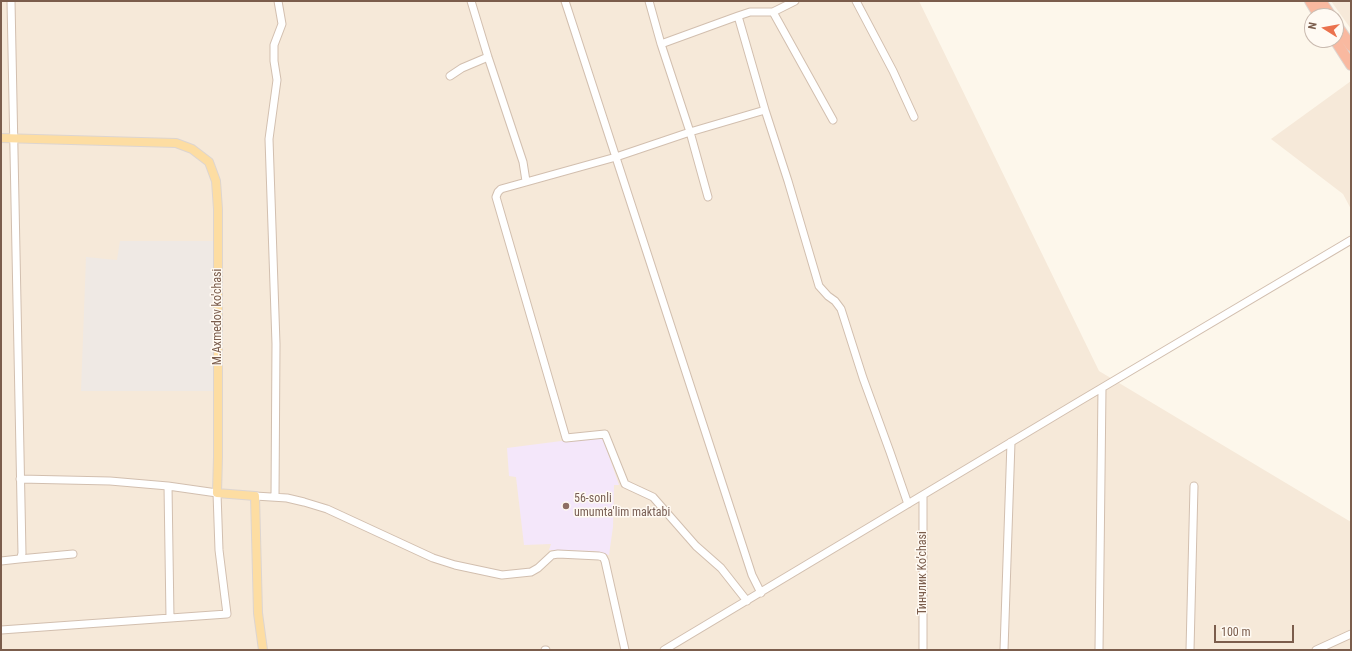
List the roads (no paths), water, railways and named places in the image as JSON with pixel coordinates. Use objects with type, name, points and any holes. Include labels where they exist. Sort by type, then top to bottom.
[{"type":"highway","points":[[1344,36],[1351,46]]},
{"type":"highway","points":[[1340,48],[1351,66]]},
{"type":"main road","name":"M.Axmedov ko'chasi","points":[[1,138],[176,144],[192,149],[209,162],[216,181],[218,209],[219,494]]},
{"type":"main road","points":[[219,494],[255,496],[258,613],[263,650]]},
{"type":"street","points":[[11,1],[12,138],[22,553],[19,559]]},
{"type":"street","points":[[275,497],[276,344],[269,139],[277,80],[274,61],[274,45],[282,24],[278,1]]},
{"type":"street","points":[[471,1],[488,57],[524,162],[526,181]]},
{"type":"street","points":[[565,1],[752,575],[761,593]]},
{"type":"street","points":[[649,1],[661,44],[690,132],[708,197]]},
{"type":"street","points":[[661,44],[750,12],[773,12],[795,1]]},
{"type":"street","points":[[856,1],[893,71],[914,117]]},
{"type":"street","points":[[773,12],[833,120]]},
{"type":"street","points":[[738,16],[819,286],[841,309],[863,378],[908,504]]},
{"type":"street","points":[[450,76],[462,68],[488,57]]},
{"type":"street","points":[[747,601],[721,568],[696,546],[653,497],[625,484],[606,434],[566,438],[496,197],[501,189],[616,156],[765,110]]},
{"type":"street","points":[[664,650],[1351,240]]},
{"type":"street","points":[[1099,650],[1102,388]]},
{"type":"street","points":[[1004,650],[1011,442]]},
{"type":"street","points":[[1,630],[226,614],[218,550],[219,494],[168,486],[110,481],[20,479]]},
{"type":"street","points":[[168,486],[170,618]]},
{"type":"street","points":[[1190,650],[1194,486]]},
{"type":"street","name":"Тинчлик Ko’chasi","points":[[923,495],[923,650]]},
{"type":"street","points":[[255,496],[287,498],[304,502],[327,510],[433,558],[455,565],[502,575],[531,572],[538,568],[552,555],[558,554],[603,557],[625,650]]},
{"type":"street","points":[[1,561],[73,554]]},
{"type":"street","points":[[1316,650],[1351,634]]},
{"type":"place","name":"56-sonli umumta'lim maktabi","points":[[566,506]]}]
